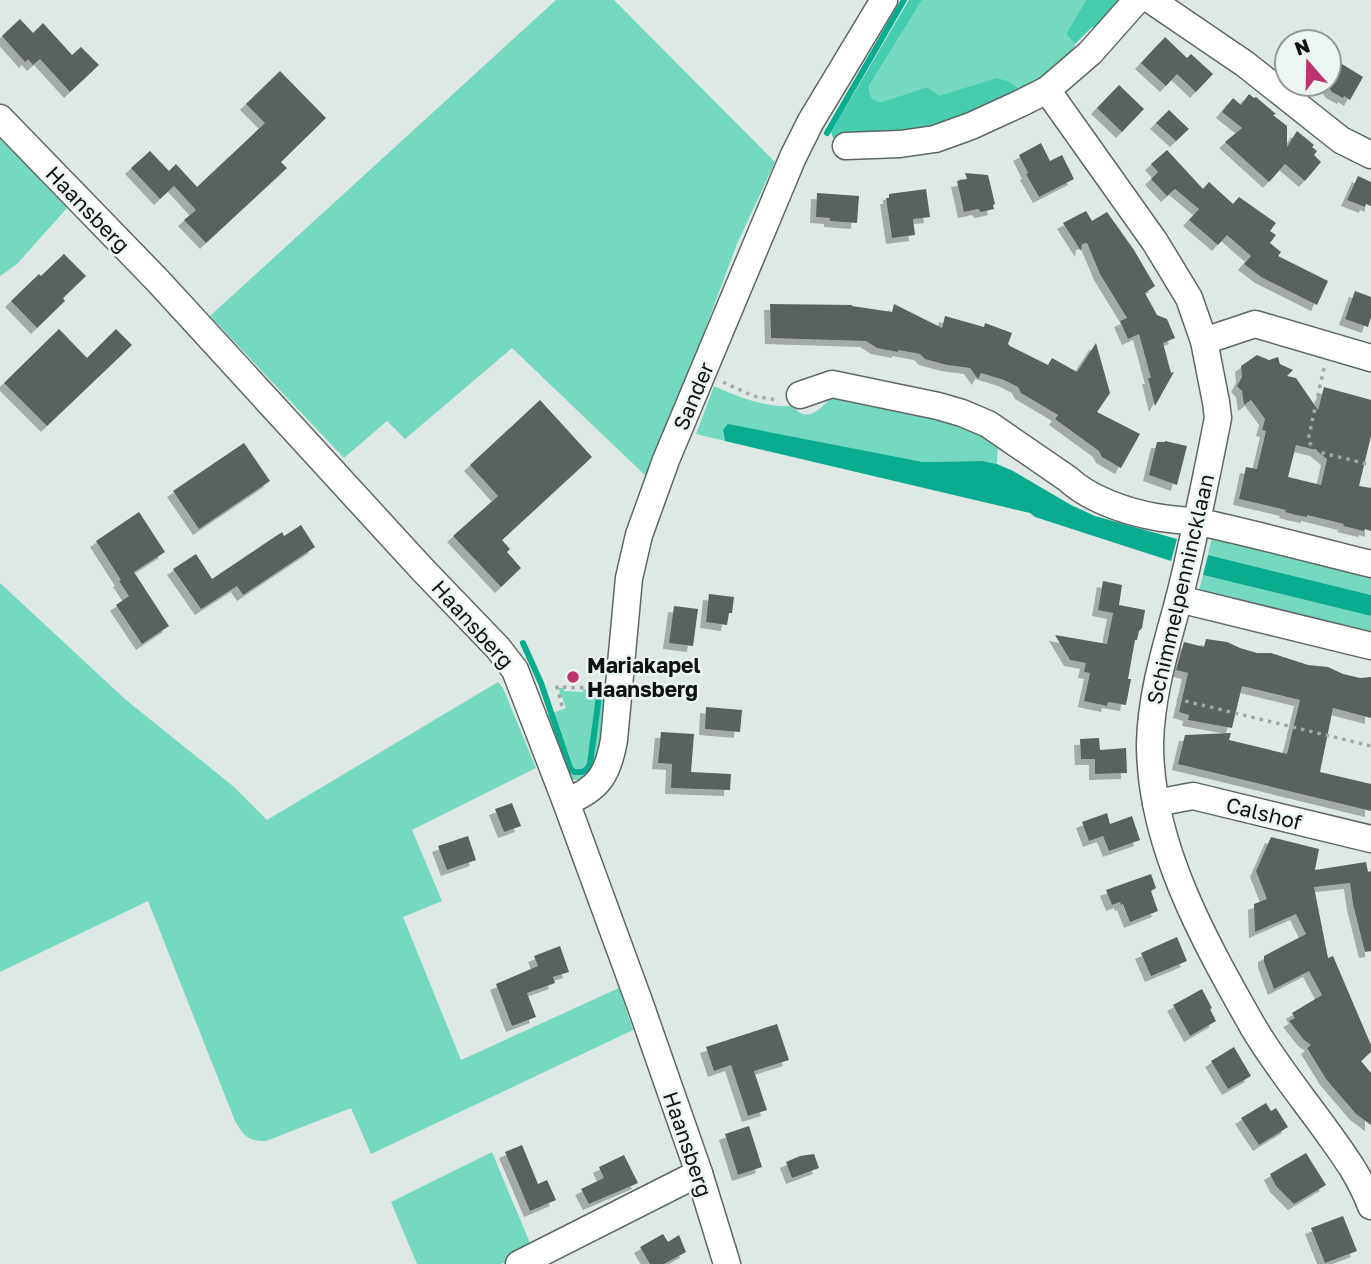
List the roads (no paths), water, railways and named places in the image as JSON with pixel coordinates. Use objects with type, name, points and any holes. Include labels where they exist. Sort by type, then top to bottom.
[{"type":"street","name":"Sander","points":[[566,802],[591,789],[608,766],[614,740],[629,578],[639,535],[666,460],[797,148],[884,0]]},
{"type":"street","points":[[846,146],[900,144],[935,139],[971,126],[1047,90],[1090,53],[1137,0]]},
{"type":"street","points":[[1151,0],[1245,64],[1341,140],[1371,155]]},
{"type":"street","name":"Schimmelpennincklaan","points":[[1047,90],[1155,242],[1189,298],[1204,341],[1216,402],[1218,418],[1197,522],[1154,693],[1150,746],[1156,803],[1163,833],[1200,928],[1264,1043],[1355,1170],[1371,1206]]},
{"type":"street","name":"Haansberg","points":[[0,118],[159,282],[498,648],[515,670],[640,1004],[699,1173],[727,1264]]},
{"type":"street","points":[[1204,341],[1255,324],[1371,358]]},
{"type":"street","points":[[800,395],[832,384],[938,406],[988,424],[1089,495],[1119,507],[1154,517],[1197,522],[1371,564]]},
{"type":"street","points":[[1179,599],[1371,646]]},
{"type":"street","name":"Calshof","points":[[1156,803],[1193,796],[1371,839]]},
{"type":"street","points":[[519,1264],[699,1173]]},
{"type":"waterway","points":[[827,133],[904,0]]},
{"type":"waterway","points":[[523,643],[541,683],[570,768],[574,772],[582,772],[590,764],[599,696]]},
{"type":"place","name":"Mariakapel Haansberg","points":[[573,677]]}]
